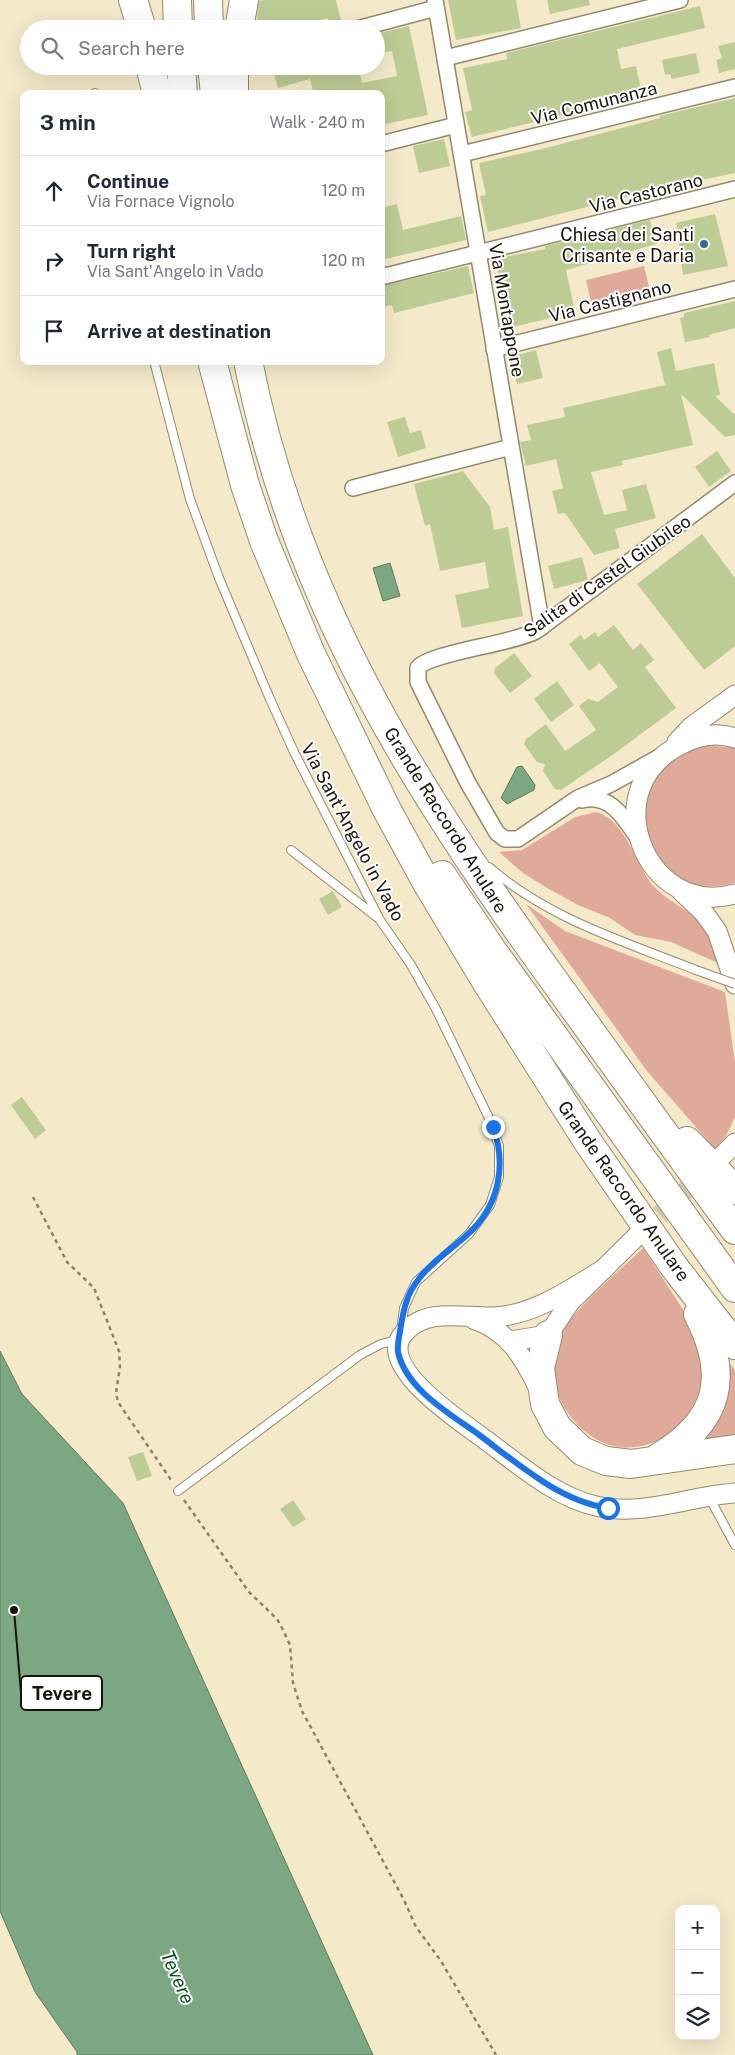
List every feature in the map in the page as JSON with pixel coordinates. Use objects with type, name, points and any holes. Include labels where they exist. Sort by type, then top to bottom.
[{"type":"highway","points":[[133,0],[139,20]]},
{"type":"highway","points":[[148,0],[151,20]]},
{"type":"highway","points":[[177,0],[178,20]]},
{"type":"highway","points":[[208,0],[209,20]]},
{"type":"highway","points":[[234,0],[234,20]]},
{"type":"highway","points":[[241,20],[244,0]]},
{"type":"highway","points":[[153,75],[158,90]]},
{"type":"highway","points":[[158,75],[159,90]]},
{"type":"highway","points":[[181,75],[182,90]]},
{"type":"highway","points":[[213,75],[215,90]]},
{"type":"highway","points":[[234,75],[234,90]]},
{"type":"highway","name":"Grande Raccordo Anulare","points":[[213,365],[245,485],[264,542],[311,654],[405,844],[486,983],[588,1142],[675,1268],[735,1345]]},
{"type":"highway","name":"Grande Raccordo Anulare","points":[[249,365],[259,412],[297,533],[324,602],[352,664],[391,737],[452,835],[619,1072],[735,1230]]},
{"type":"highway","name":"Grande Raccordo Anulare","points":[[357,746],[492,950],[735,1288]]},
{"type":"highway","points":[[619,1072],[735,1190]]},
{"type":"highway","points":[[655,1460],[679,1445],[693,1432],[705,1417],[715,1387],[714,1350],[675,1268]]},
{"type":"highway","points":[[548,1335],[540,1368],[543,1396],[556,1427],[582,1451],[598,1459],[630,1464],[735,1449]]},
{"type":"street","points":[[446,58],[680,0]]},
{"type":"street","points":[[385,20],[436,4]]},
{"type":"street","name":"Via Montappone","points":[[436,4],[542,626]]},
{"type":"street","name":"Via Comunanza","points":[[462,154],[735,87]]},
{"type":"street","points":[[385,143],[456,125]]},
{"type":"street","name":"Via Castorano","points":[[385,276],[735,189]]},
{"type":"street","name":"Via Castignano","points":[[494,349],[735,289]]},
{"type":"street","points":[[353,488],[511,447]]},
{"type":"street","name":"Salita di Castel Giubileo","points":[[735,483],[542,626],[518,639],[432,659],[420,665],[417,672],[418,682],[468,783],[497,833],[503,838],[512,841],[571,802],[666,752],[691,727],[735,694]]},
{"type":"street","points":[[735,738],[705,735],[666,752],[646,775],[636,797],[635,820],[643,846],[658,870],[704,913],[717,931],[735,984]]},
{"type":"street","name":"Salita di Castel Giubileo","points":[[571,802],[592,798],[603,800],[618,811],[643,846]]},
{"type":"street","points":[[679,889],[704,897],[735,894]]},
{"type":"street","points":[[510,1341],[548,1335],[565,1308],[637,1236]]},
{"type":"street","points":[[604,1269],[541,1306],[494,1317],[426,1318],[409,1328],[400,1338],[398,1348],[402,1362],[424,1392],[515,1461],[570,1496],[598,1507],[627,1510],[735,1493]]},
{"type":"street","points":[[462,1316],[490,1326],[510,1341],[543,1396]]},
{"type":"lane","name":"Via Sant'Angelo in Vado","points":[[155,365],[180,467],[219,578],[294,752],[380,920],[411,965],[436,1009],[493,1127],[501,1158],[498,1186],[486,1212],[469,1234],[416,1282],[404,1308],[400,1338]]},
{"type":"lane","points":[[452,835],[507,883],[551,911],[735,984]]},
{"type":"lane","points":[[291,850],[380,920]]},
{"type":"lane","points":[[178,1491],[360,1355],[381,1344],[400,1338]]},
{"type":"lane","points":[[709,1497],[735,1545]]},
{"type":"path","points":[[33,1197],[67,1262],[94,1288],[119,1351],[120,1367],[116,1393],[122,1409],[248,1592],[272,1614],[282,1628],[290,1644],[293,1683],[302,1712],[404,1900],[416,1927],[441,1961],[496,2055]]},
{"type":"shaded area","points":[[644,266],[651,296],[593,310],[586,280]]},
{"type":"shaded area","points":[[708,745],[735,748],[735,883],[702,886],[676,876],[658,856],[647,831],[646,804],[655,778],[676,757]]},
{"type":"shaded area","points":[[596,812],[606,816],[622,832],[651,883],[705,927],[714,944],[718,963],[671,942],[635,935],[610,918],[578,905],[547,888],[523,873],[499,852],[522,850],[575,817]]},
{"type":"shaded area","points":[[526,904],[565,931],[725,992],[735,1062],[735,1117],[726,1136],[715,1149],[647,1071]]},
{"type":"shaded area","points":[[643,1248],[697,1333],[700,1341],[703,1372],[696,1399],[682,1421],[663,1438],[640,1446],[615,1446],[590,1436],[568,1413],[558,1395],[554,1376],[555,1357],[560,1337],[574,1315]]},
{"type":"shaded area","points":[[722,1353],[735,1370],[735,1434],[689,1444]]},
{"type":"water","points":[[390,563],[400,596],[383,601],[373,568]]},
{"type":"water","points":[[522,766],[535,785],[534,790],[507,804],[501,798],[517,767]]},
{"type":"water","points":[[0,1351],[22,1394],[123,1503],[373,2055],[77,2055],[77,2052],[35,1992],[0,1911]]},
{"type":"building","points":[[336,0],[341,20],[328,20],[328,18],[320,20],[258,20],[259,1]]},
{"type":"building","points":[[448,0],[516,0],[521,28],[456,40]]},
{"type":"building","points":[[547,0],[589,0],[590,5],[550,14]]},
{"type":"building","points":[[700,6],[705,28],[617,49],[621,69],[636,66],[641,89],[592,100],[593,108],[472,137],[465,112],[472,110],[463,68],[507,59],[506,53]]},
{"type":"building","points":[[409,26],[428,115],[385,124],[385,90],[313,90],[310,79],[278,88],[274,75],[360,75],[362,83],[397,76],[392,51],[385,52],[385,32]]},
{"type":"building","points":[[735,42],[735,69],[719,73],[716,60],[722,58],[718,46]]},
{"type":"building","points":[[696,53],[700,73],[672,79],[670,74],[665,75],[662,60]]},
{"type":"building","points":[[735,98],[735,173],[654,190],[488,232],[480,196],[486,195],[479,163],[542,149],[660,118],[659,116]]},
{"type":"building","points":[[444,139],[450,166],[419,173],[413,146]]},
{"type":"building","points":[[397,204],[403,230],[461,216],[466,240],[385,259],[385,207]]},
{"type":"building","points":[[715,214],[728,266],[683,275],[676,223]]},
{"type":"building","points":[[650,220],[656,244],[566,270],[575,312],[509,328],[495,259],[545,249],[545,246]]},
{"type":"building","points":[[468,266],[474,293],[394,313],[392,305],[385,306],[385,285]]},
{"type":"building","points":[[735,301],[735,328],[709,335],[710,337],[685,342],[680,318],[684,317],[684,313]]},
{"type":"building","points":[[671,348],[676,371],[714,363],[720,395],[715,396],[735,415],[735,435],[725,437],[681,394],[693,445],[622,461],[623,465],[591,472],[604,515],[627,510],[622,490],[646,484],[656,518],[615,529],[620,548],[594,555],[565,513],[558,514],[552,491],[563,488],[556,459],[526,466],[520,442],[531,440],[527,425],[565,417],[563,408],[665,385],[657,352]]},
{"type":"building","points":[[536,350],[543,378],[517,384],[510,357]]},
{"type":"building","points":[[405,417],[410,433],[421,430],[426,448],[398,457],[387,422]]},
{"type":"building","points":[[717,451],[731,471],[709,487],[695,467]]},
{"type":"building","points":[[463,471],[490,507],[494,530],[508,527],[523,616],[462,628],[455,595],[489,588],[485,562],[440,571],[430,524],[425,526],[414,484]]},
{"type":"building","points":[[702,534],[735,578],[735,646],[704,670],[637,584]]},
{"type":"building","points":[[582,557],[588,580],[554,589],[548,566]]},
{"type":"building","points":[[614,625],[633,650],[641,643],[654,660],[645,667],[676,708],[561,790],[555,789],[543,771],[545,764],[537,762],[524,744],[526,739],[546,724],[565,751],[596,730],[579,706],[588,699],[598,702],[618,687],[600,663],[589,671],[569,644],[581,635],[584,640],[595,632],[598,637]]},
{"type":"building","points":[[514,653],[532,676],[510,693],[494,673],[495,668]]},
{"type":"building","points":[[557,681],[574,705],[551,722],[534,699]]},
{"type":"building","points":[[333,891],[342,907],[328,915],[319,899]]},
{"type":"building","points":[[22,1097],[46,1130],[35,1139],[11,1105]]},
{"type":"building","points":[[143,1452],[152,1476],[137,1481],[128,1457]]},
{"type":"building","points":[[293,1500],[306,1519],[293,1527],[280,1509]]},
{"type":"tunnel","points":[[639,1234],[707,1171]]},
{"type":"place","name":"Chiesa dei Santi Crisante e Daria","points":[[704,244]]},
{"type":"place","name":"Tevere","points":[[14,1610]]},
{"type":"route","points":[[493,1127],[501,1158],[498,1186],[494,1196],[475,1228],[422,1275],[408,1295],[398,1344],[399,1353],[404,1367],[412,1378],[438,1405],[561,1492],[591,1505],[608,1508]]}]
